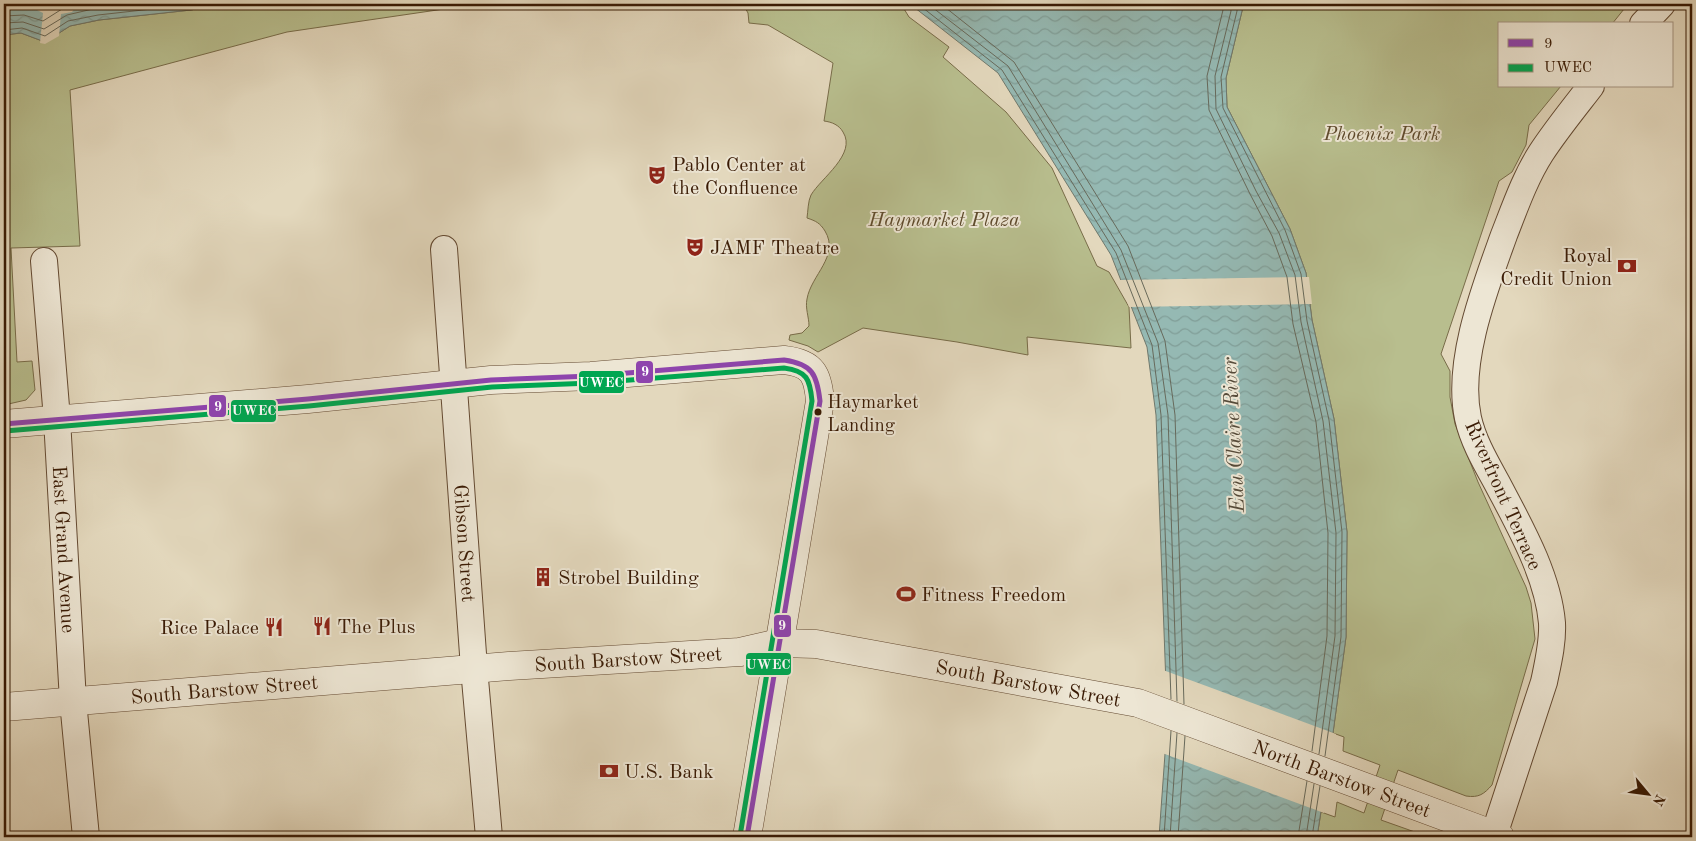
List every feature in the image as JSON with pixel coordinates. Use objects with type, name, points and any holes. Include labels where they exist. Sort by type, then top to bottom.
[{"type":"street","points":[[1645,22],[1662,4]]},
{"type":"street","name":"Riverfront Terrace","points":[[1497,836],[1544,682],[1550,657],[1552,624],[1549,599],[1541,577],[1521,529],[1481,454],[1468,418],[1465,380],[1471,334],[1494,262],[1527,179],[1541,154],[1590,88]]},
{"type":"street","name":"Gibson Street","points":[[444,248],[474,668],[489,837]]},
{"type":"street","name":"East Grand Avenue","points":[[44,261],[57,419],[73,701],[86,837]]},
{"type":"street","points":[[4,424],[308,399],[491,380],[591,376],[784,360],[807,367],[818,381],[820,401],[747,837]]},
{"type":"street","name":"South Barstow Street","points":[[4,707],[474,668],[740,652],[779,643],[816,644],[1138,703],[1240,742]]},
{"type":"street","name":"North Barstow Street","points":[[1240,742],[1497,836]]},
{"type":"green space","points":[[221,4],[498,4],[444,9],[287,32],[70,90],[80,246],[11,248],[17,362],[32,361],[35,390],[26,400],[4,405],[4,35],[21,33],[45,42],[70,26],[99,20],[191,10]]},
{"type":"green space","name":"Haymarket Plaza","points":[[743,4],[901,4],[909,17],[949,47],[943,57],[1006,112],[1052,168],[1097,266],[1109,272],[1129,307],[1131,348],[1027,337],[1028,355],[863,328],[818,352],[808,346],[789,340],[790,335],[802,333],[809,326],[806,306],[807,299],[829,249],[829,240],[823,228],[818,223],[807,218],[810,197],[842,157],[846,140],[839,127],[824,121],[833,63],[768,25],[749,23],[748,13]]},
{"type":"green space","name":"Phoenix Park","points":[[1242,4],[1628,4],[1614,22],[1498,22],[1498,88],[1559,88],[1529,125],[1526,145],[1512,172],[1499,181],[1441,354],[1450,371],[1450,397],[1455,424],[1478,482],[1526,587],[1531,603],[1535,639],[1492,785],[1486,791],[1478,796],[1466,796],[1398,770],[1381,820],[1429,837],[1317,837],[1321,812],[1335,817],[1337,802],[1364,813],[1380,765],[1343,751],[1344,737],[1333,733],[1346,637],[1347,532],[1334,419],[1312,320],[1306,273],[1290,229],[1227,107],[1226,78]]},
{"type":"water","points":[[4,4],[221,4],[191,10],[99,20],[70,26],[45,42],[21,33],[4,35]]},
{"type":"water","name":"Eau Claire River","points":[[910,4],[1242,4],[1226,78],[1227,107],[1290,229],[1306,273],[1312,320],[1334,419],[1347,532],[1346,637],[1317,837],[1159,837],[1166,740],[1166,685],[1156,415],[1147,347],[1111,255],[998,73]]},
{"type":"pier","points":[[28,4],[78,4],[72,12],[61,14],[59,36],[45,44],[40,43],[43,13]]},
{"type":"pier","points":[[1309,277],[1312,304],[1129,307],[1119,280]]},
{"type":"pier","points":[[1163,670],[1336,734],[1324,813],[1162,753]]},
{"type":"transit line","name":"9","points":[[4,424],[308,399],[491,380],[591,376],[784,360],[801,364],[815,377],[820,401],[747,837]]},
{"type":"transit line","name":"UWEC","points":[[5,431],[309,406],[492,387],[592,383],[784,368],[798,371],[806,377],[812,401],[740,836]]},
{"type":"place","name":"Pablo Center at the Confluence","points":[[657,175]]},
{"type":"place","name":"JAMF Theatre","points":[[695,247]]},
{"type":"place","name":"Royal Credit Union","points":[[1627,266]]},
{"type":"place","name":"Haymarket Landing","points":[[818,412]]},
{"type":"place","name":"Strobel Building","points":[[543,577]]},
{"type":"place","name":"Fitness Freedom","points":[[906,594]]},
{"type":"place","name":"The Plus","points":[[322,626]]},
{"type":"place","name":"Rice Palace","points":[[274,627]]},
{"type":"place","name":"U.S. Bank","points":[[609,771]]}]
